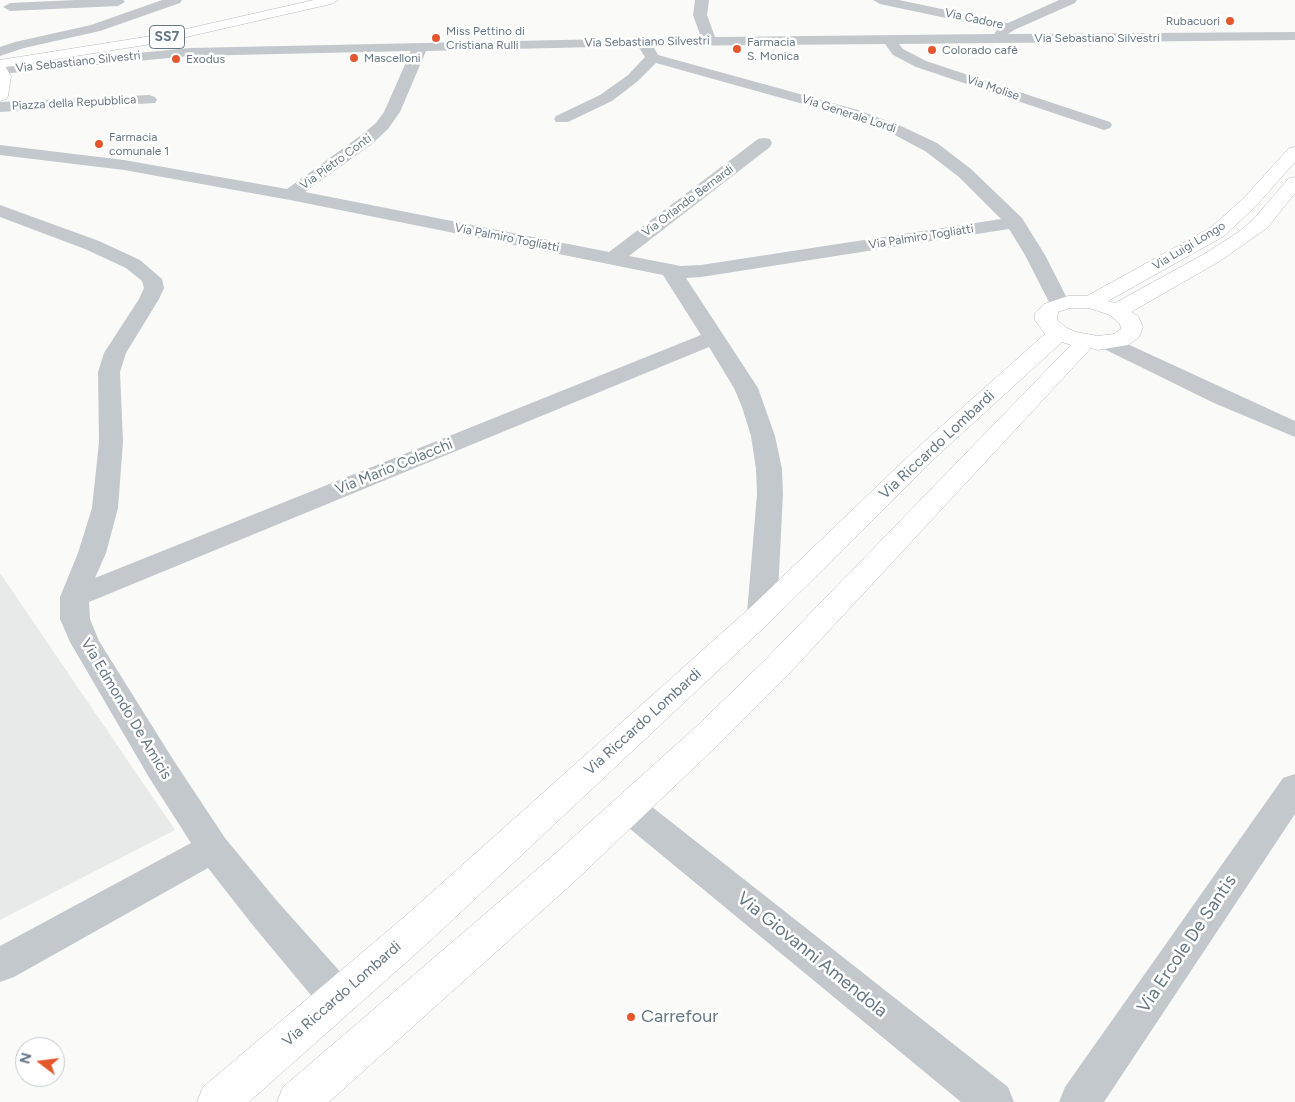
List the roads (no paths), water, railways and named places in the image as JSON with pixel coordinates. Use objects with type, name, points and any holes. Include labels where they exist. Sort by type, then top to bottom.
[{"type":"main road","name":"SS7","points":[[0,68],[164,38],[331,0]]},
{"type":"main road","points":[[0,68],[4,76],[0,96]]},
{"type":"main road","name":"Via Luigi Longo","points":[[1091,302],[1217,232],[1245,208],[1295,152]]},
{"type":"main road","name":"Via Luigi Longo","points":[[1117,311],[1244,237],[1260,224],[1295,182]]},
{"type":"main road","points":[[298,1102],[487,937],[630,808],[775,669],[1053,378],[1091,302],[1117,311],[1130,321],[1132,327],[1126,337],[1078,330]]},
{"type":"main road","name":"Via Riccardo Lombardi","points":[[218,1102],[416,930],[762,613],[926,453],[1078,330]]},
{"type":"street","points":[[0,52],[15,46],[87,31],[175,0]]},
{"type":"street","points":[[702,0],[700,14],[709,41]]},
{"type":"street","name":"Via Cadore","points":[[880,0],[1009,27]]},
{"type":"street","points":[[10,7],[118,1],[107,23]]},
{"type":"street","points":[[1000,39],[1002,32],[1009,27],[1065,1]]},
{"type":"street","name":"Via Sebastiano Silvestri","points":[[0,68],[44,68],[168,53],[709,41],[1295,36]]},
{"type":"street","name":"Via Molise","points":[[890,40],[898,52],[921,64],[1104,125]]},
{"type":"street","points":[[562,119],[612,94],[637,75],[653,58],[643,42]]},
{"type":"street","name":"Via Pietro Conti","points":[[290,195],[366,140],[382,126],[392,112],[420,47]]},
{"type":"street","name":"Via Generale Lordi","points":[[653,58],[852,113],[895,128],[921,141],[956,165],[1015,222],[1078,330]]},
{"type":"street","name":"Piazza della Repubblica","points":[[0,107],[149,100]]},
{"type":"street","name":"Via Orlando Bernardi","points":[[612,259],[764,143]]},
{"type":"street","name":"Via Palmiro Togliatti","points":[[0,150],[103,162],[290,195],[671,270],[701,271],[1015,222]]},
{"type":"street","name":"Via Edmondo De Amicis","points":[[0,211],[82,240],[129,261],[143,269],[154,283],[149,299],[115,353],[111,364],[109,390],[111,442],[105,508],[92,553],[74,597],[75,619],[85,642],[162,770],[214,848],[264,912],[338,998]]},
{"type":"street","points":[[671,270],[715,337],[749,395],[759,421],[766,452],[770,494],[762,613]]},
{"type":"street","points":[[1078,330],[1295,430]]},
{"type":"street","name":"Via Mario Colacchi","points":[[74,597],[715,337]]},
{"type":"street","name":"Via Ercole De Santis","points":[[1080,1102],[1295,787]]},
{"type":"street","name":"Via Giovanni Amendola","points":[[630,808],[993,1102]]},
{"type":"street","points":[[0,965],[214,848]]},
{"type":"place","name":"Rubacuori","points":[[1230,21]]},
{"type":"place","name":"Miss Pettino di Cristiana Rulli","points":[[436,38]]},
{"type":"place","name":"Farmacia S. Monica","points":[[737,49]]},
{"type":"place","name":"Colorado cafè","points":[[932,50]]},
{"type":"place","name":"Mascelloni","points":[[354,58]]},
{"type":"place","name":"Exodus","points":[[176,59]]},
{"type":"place","name":"Farmacia comunale 1","points":[[99,144]]},
{"type":"place","name":"Carrefour","points":[[631,1017]]}]
